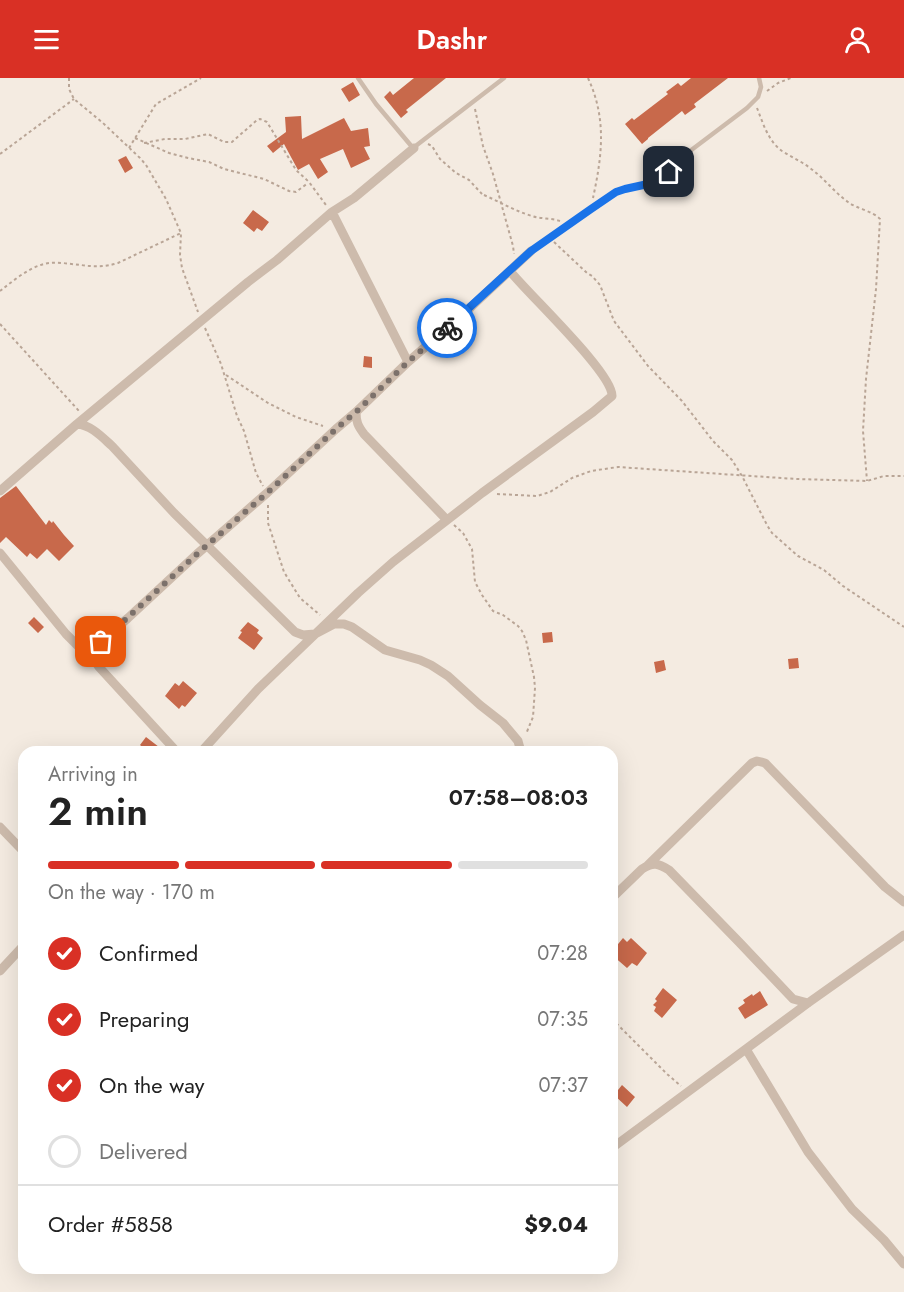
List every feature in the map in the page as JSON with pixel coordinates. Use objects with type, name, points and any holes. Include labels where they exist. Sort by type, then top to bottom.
[{"type":"street","points":[[0,491],[80,421],[277,261],[332,212],[354,198],[416,146]]},
{"type":"street","points":[[332,212],[408,362]]},
{"type":"street","points":[[0,553],[66,634],[78,646],[92,649],[267,493],[531,251]]},
{"type":"street","points":[[206,746],[258,689],[393,562],[482,493],[593,412],[613,394],[611,387],[593,363],[510,271]]},
{"type":"street","points":[[356,412],[358,426],[364,434],[447,520]]},
{"type":"street","points":[[80,421],[112,446],[156,495],[295,632],[303,635],[315,634],[329,625],[344,624],[385,650],[420,660],[440,669],[511,732],[520,746]]},
{"type":"street","points":[[92,649],[94,660],[99,667],[171,746]]},
{"type":"street","points":[[618,892],[752,763],[757,761],[765,763],[885,887],[904,902]]},
{"type":"street","points":[[0,826],[18,846]]},
{"type":"street","points":[[647,866],[658,864],[669,870],[793,999],[808,1003]]},
{"type":"street","points":[[618,1144],[904,935]]},
{"type":"street","points":[[0,971],[18,952]]},
{"type":"street","points":[[746,1049],[808,1152],[852,1209],[884,1240],[904,1264]]},
{"type":"lane","points":[[358,78],[406,141],[416,146],[501,79]]},
{"type":"lane","points":[[531,251],[616,192],[663,179],[690,151],[756,99],[761,87],[759,78]]},
{"type":"path","points":[[69,78],[69,89],[74,99],[146,165],[166,199],[181,233],[180,255],[186,282],[224,374],[256,473],[267,493],[268,523],[284,572],[300,598],[327,622]]},
{"type":"path","points":[[129,148],[156,104],[201,78]]},
{"type":"path","points":[[588,78],[598,106],[602,140],[591,209]]},
{"type":"path","points":[[791,78],[756,99],[769,137],[777,147],[810,168],[836,194],[860,210],[880,219],[863,431],[867,481]]},
{"type":"path","points":[[0,154],[74,99]]},
{"type":"path","points":[[473,102],[483,146],[513,246],[514,257],[510,271]]},
{"type":"path","points":[[144,143],[202,135],[208,135],[224,142],[232,142],[257,120],[263,120],[267,122],[296,170],[332,212]]},
{"type":"path","points":[[135,138],[169,153],[209,162],[224,169],[264,179],[289,192],[296,192],[309,183]]},
{"type":"path","points":[[416,146],[431,144],[440,159],[460,176],[469,180],[483,194],[501,203],[534,217],[572,223]]},
{"type":"path","points":[[0,291],[42,264],[65,263],[96,267],[118,264],[181,233]]},
{"type":"path","points":[[549,238],[597,281],[614,321],[627,340],[732,460],[772,533],[798,555],[824,570],[904,627]]},
{"type":"path","points":[[0,324],[76,406],[80,421]]},
{"type":"path","points":[[224,374],[268,403],[296,417],[329,428]]},
{"type":"path","points":[[482,493],[537,496],[550,492],[572,478],[591,471],[618,467],[796,479],[867,481],[884,476],[904,476]]},
{"type":"path","points":[[447,520],[463,532],[472,549],[475,582],[482,595],[493,610],[503,615],[522,631],[535,688],[533,717],[522,746]]},
{"type":"path","points":[[618,1025],[667,1074],[688,1091]]},
{"type":"building","points":[[414,78],[446,78],[406,110],[408,112],[401,118],[384,97],[390,91],[393,95]]},
{"type":"building","points":[[691,78],[728,78],[694,104],[696,107],[685,115],[682,111],[642,144],[625,124],[632,118],[634,120],[668,94],[666,92],[678,83],[681,86]]},
{"type":"building","points":[[353,82],[360,95],[349,102],[341,89]]},
{"type":"building","points":[[301,116],[302,139],[344,118],[351,131],[368,128],[370,146],[364,147],[370,159],[351,168],[343,149],[320,159],[328,172],[318,179],[309,164],[298,170],[284,144],[273,153],[267,146],[286,132],[285,117]]},
{"type":"building","points":[[126,156],[133,168],[125,173],[118,160]]},
{"type":"building","points":[[253,210],[269,222],[262,231],[257,228],[254,232],[243,223]]},
{"type":"building","points":[[364,356],[372,357],[372,368],[363,367]]},
{"type":"building","points":[[16,486],[46,525],[49,520],[52,523],[53,521],[74,546],[59,561],[47,549],[37,559],[30,553],[27,557],[6,537],[0,543],[0,498]]},
{"type":"building","points":[[34,617],[44,627],[38,633],[28,623]]},
{"type":"building","points":[[248,622],[259,630],[257,633],[263,638],[254,650],[238,638],[242,632],[240,631]]},
{"type":"building","points":[[552,632],[553,642],[543,643],[542,633]]},
{"type":"building","points":[[798,658],[799,668],[789,669],[788,659]]},
{"type":"building","points":[[664,660],[666,670],[656,673],[654,662]]},
{"type":"building","points":[[183,681],[197,693],[185,707],[182,705],[179,709],[165,696],[175,683],[179,686]]},
{"type":"building","points":[[146,737],[158,746],[141,746]]},
{"type":"building","points":[[623,938],[627,942],[631,938],[647,953],[637,966],[632,963],[627,968],[618,960],[618,944]]},
{"type":"building","points":[[663,988],[677,1000],[662,1018],[654,1011],[656,1007],[653,1005]]},
{"type":"building","points":[[760,991],[768,1005],[745,1019],[738,1008],[745,1003],[743,1000]]},
{"type":"building","points":[[622,1085],[635,1097],[627,1107],[618,1099],[618,1090]]},
{"type":"way so far","points":[[101,642],[447,328]]},
{"type":"route","points":[[447,328],[531,251],[616,192],[657,182],[669,172]]}]
